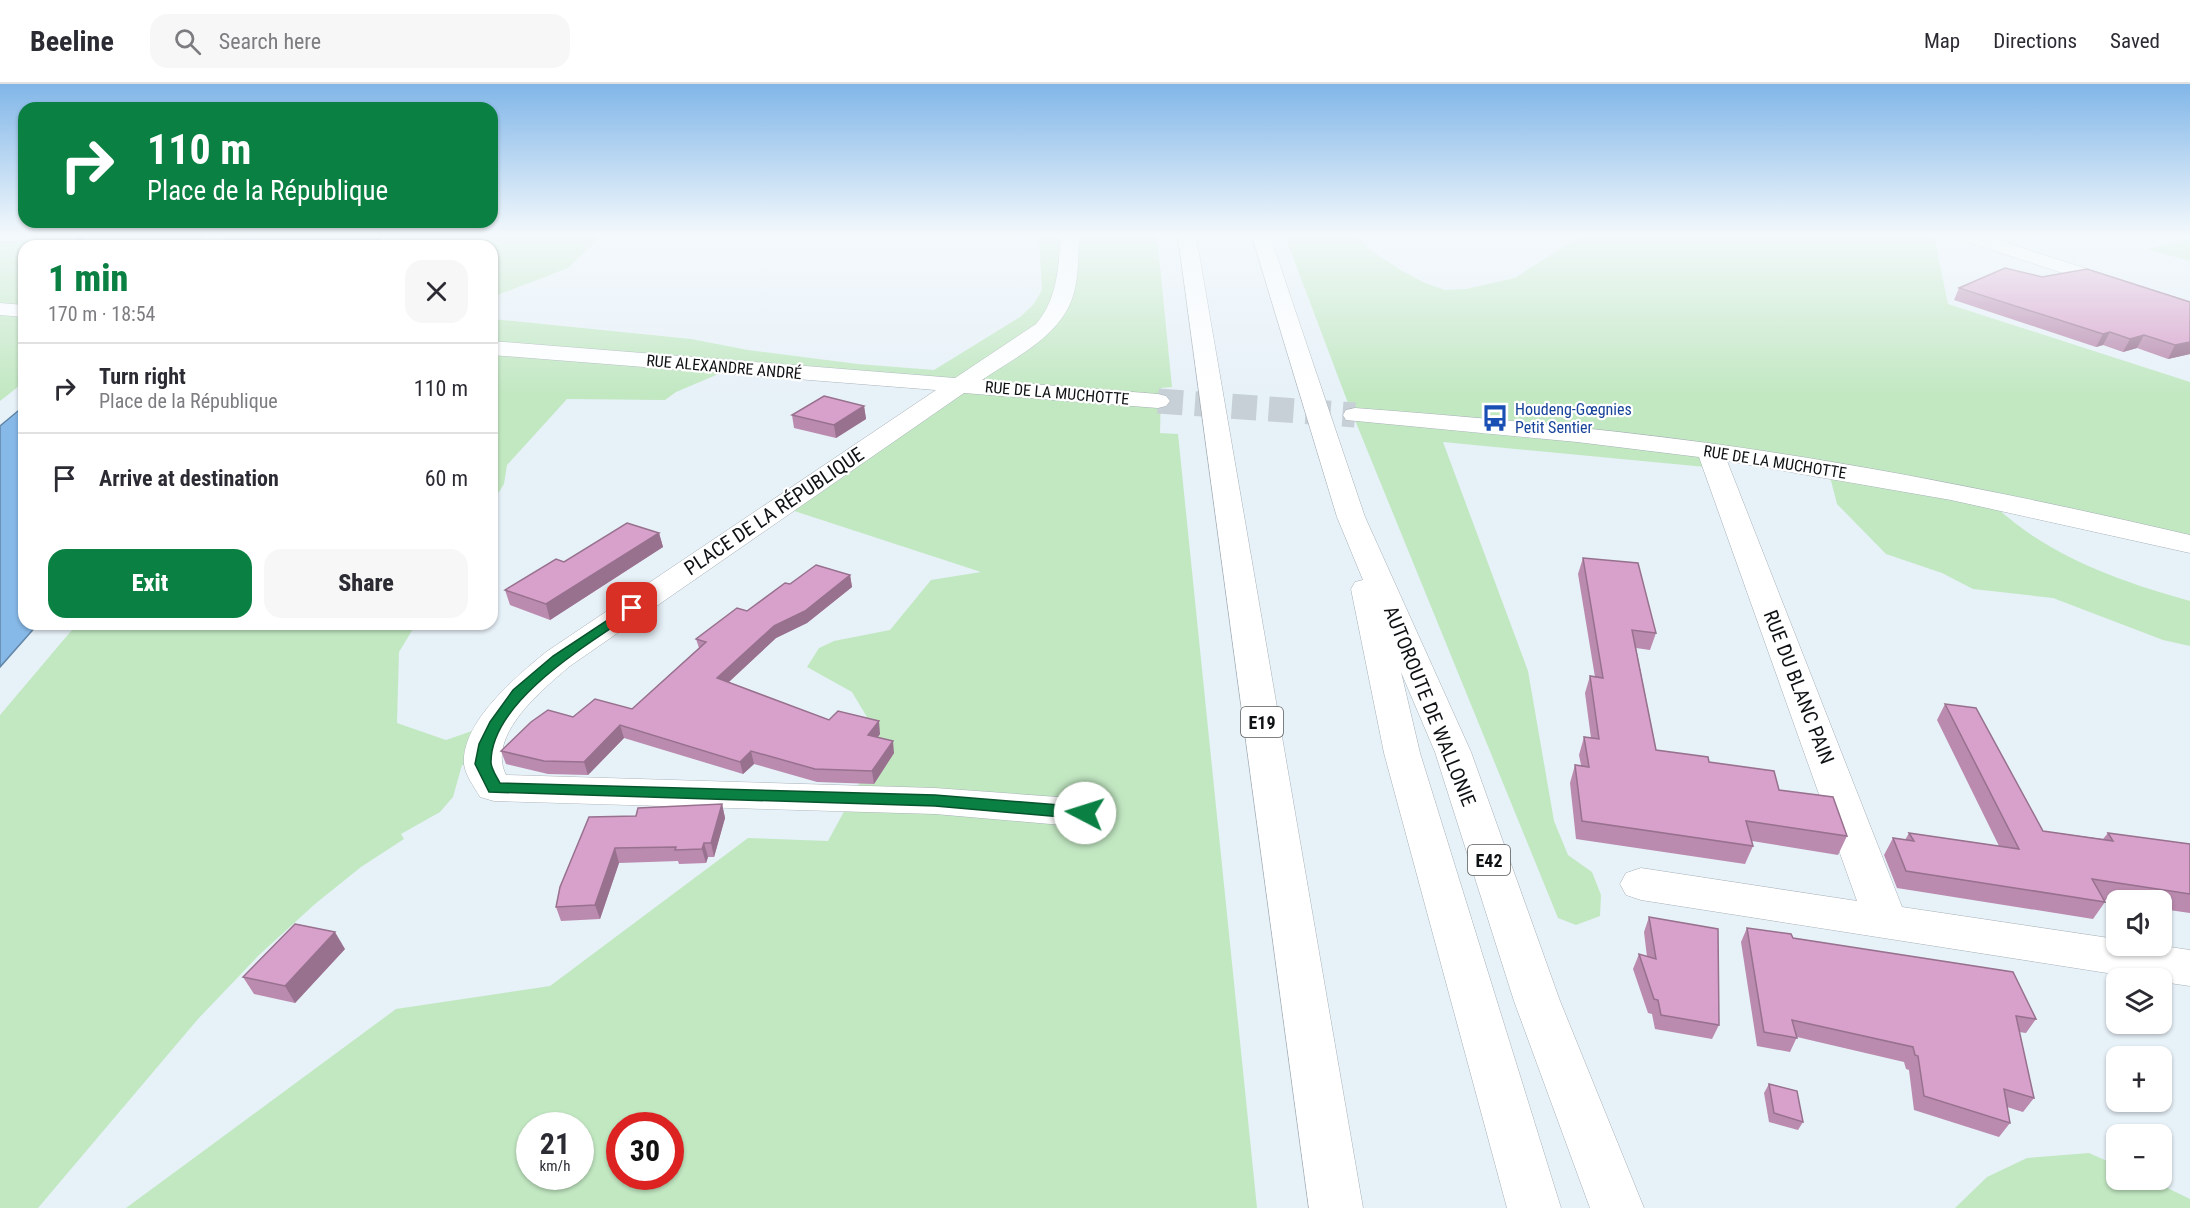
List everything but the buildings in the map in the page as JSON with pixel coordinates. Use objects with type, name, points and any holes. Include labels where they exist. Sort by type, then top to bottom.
[{"type":"main road","points":[[956,385],[1043,328],[1053,318],[1065,295],[1066,288]]},
{"type":"main road","name":"E19","points":[[1195,288],[1336,1208]]},
{"type":"main road","name":"AUTOROUTE DE WALLONIE","points":[[1278,288],[1351,517],[1453,752],[1537,1001],[1617,1208]]},
{"type":"main road","points":[[2128,288],[2190,309]]},
{"type":"main road","points":[[0,309],[18,310]]},
{"type":"main road","name":"RUE ALEXANDRE ANDRÉ","points":[[498,348],[956,385]]},
{"type":"main road","name":"RUE DE LA MUCHOTTE","points":[[956,385],[1158,401]]},
{"type":"main road","name":"PLACE DE LA RÉPUBLIQUE","points":[[956,385],[558,659],[518,693],[486,744],[483,764],[494,788],[935,801],[1085,813]]},
{"type":"main road","name":"RUE DE LA MUCHOTTE","points":[[1355,415],[1568,434],[1710,451],[1939,489],[2190,544]]},
{"type":"main road","name":"RUE DU BLANC PAIN","points":[[1710,451],[1887,923]]},
{"type":"main road","points":[[1351,517],[1402,753],[1534,1208]]},
{"type":"main road","points":[[1641,884],[2190,968]]},
{"type":"green space","points":[[0,288],[18,288],[18,387],[0,401]]},
{"type":"green space","points":[[498,288],[514,288],[498,295]]},
{"type":"green space","points":[[1042,288],[1162,288],[1172,387],[1161,388],[1160,433],[1178,434],[1257,1208],[126,1208],[396,1009],[550,986],[748,838],[828,841],[874,756],[877,734],[852,692],[807,667],[819,648],[834,641],[890,630],[931,580],[981,572],[782,507],[955,386],[735,367],[676,392],[665,400],[567,399],[507,465],[504,484],[498,494],[498,320],[691,339],[748,350],[858,364],[934,370],[1020,317],[1033,305]]},
{"type":"green space","points":[[1305,288],[1945,288],[1948,304],[2190,382],[2190,544],[1989,500],[2033,536],[2082,563],[2136,584],[2190,601],[2190,646],[2163,640],[2053,598],[1973,589],[1942,573],[1886,554],[1837,504],[1828,469],[1710,451],[1716,468],[1443,442],[1528,671],[1554,821],[1568,855],[1592,872],[1601,895],[1600,916],[1576,925],[1558,918],[1348,403]]},
{"type":"green space","points":[[72,630],[412,630],[399,652],[397,723],[446,740],[498,722],[483,764],[462,765],[453,797],[440,812],[401,834],[404,839],[361,867],[315,904],[259,955],[198,1019],[38,1208],[0,1208],[0,715]]},
{"type":"green space","points":[[2089,1153],[2106,1161],[2106,1190],[2172,1190],[2190,1199],[2190,1208],[1955,1208],[1987,1177],[2027,1158]]},
{"type":"water","points":[[18,411],[18,630],[33,630],[0,667],[0,426]]},
{"type":"tunnel","points":[[1158,401],[1355,415]]},
{"type":"place","name":"Houdeng-Gœgnies Petit Sentier","points":[[1495,418]]},
{"type":"route","points":[[632,608],[558,659],[518,693],[486,744],[483,764],[494,788],[935,801],[1085,813]]}]
